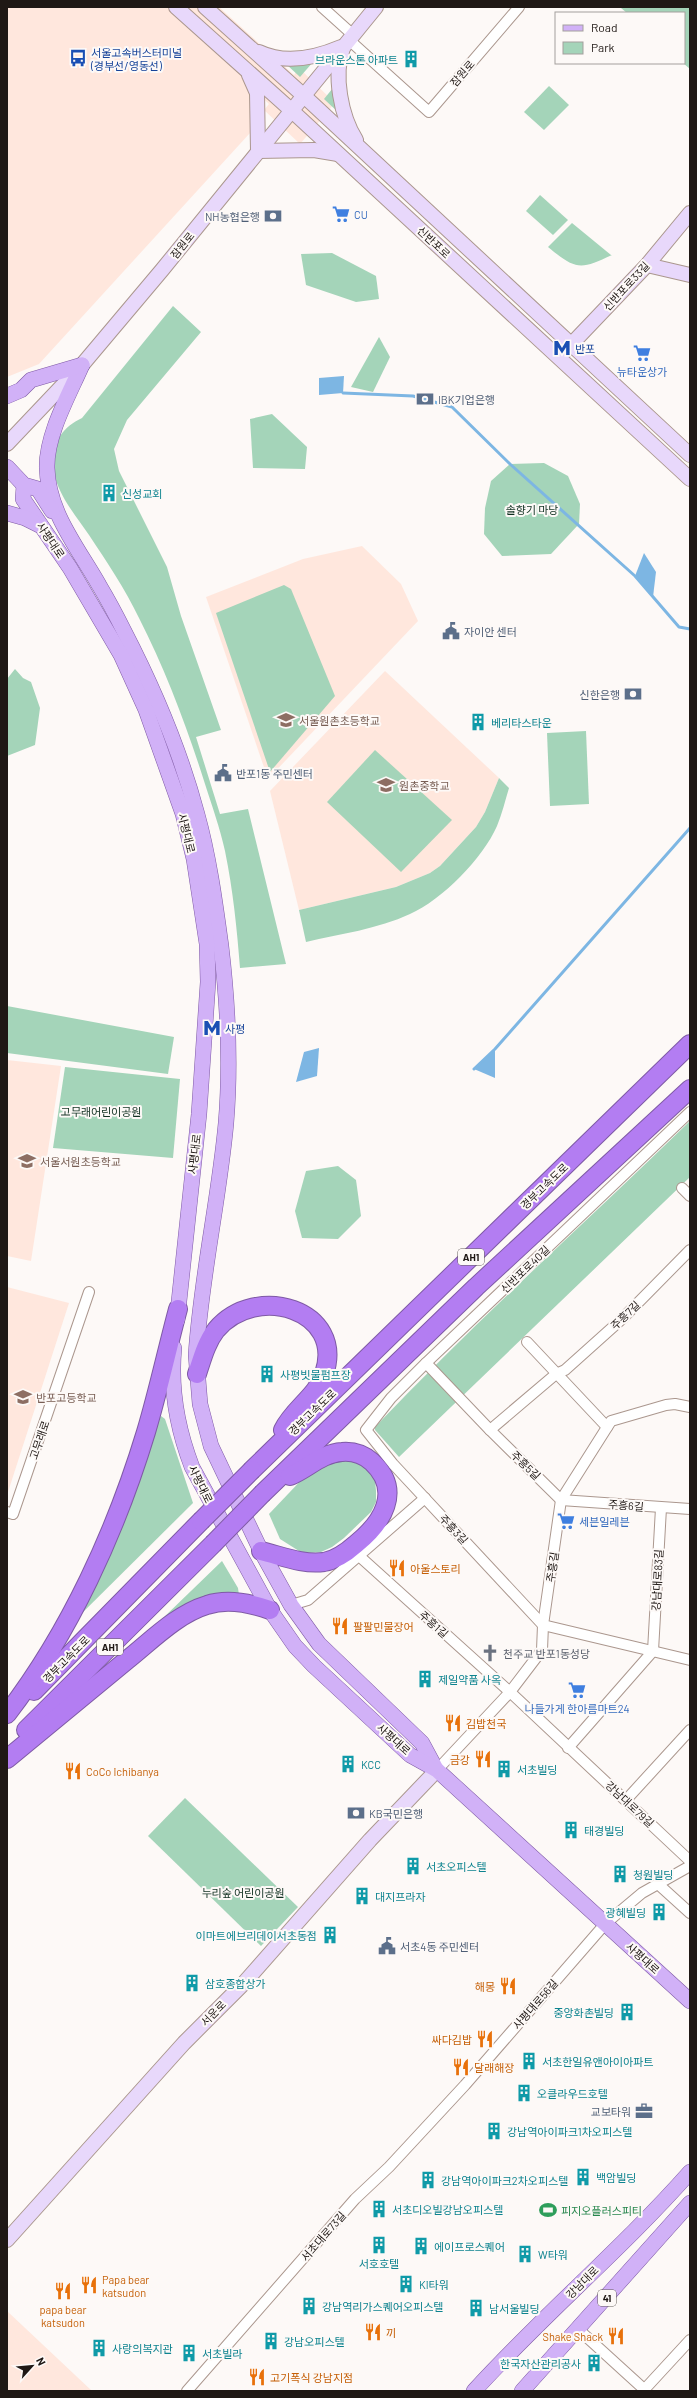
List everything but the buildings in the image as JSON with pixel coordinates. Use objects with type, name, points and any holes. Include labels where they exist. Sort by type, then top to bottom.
[{"type":"highway","name":"경부고속도로","points":[[7,1718],[252,1470],[690,1044]]},
{"type":"highway","name":"경부고속도로","points":[[7,1749],[269,1488],[476,1287],[690,1088]]},
{"type":"highway","points":[[197,1374],[209,1342],[217,1330],[239,1312],[258,1305],[273,1304],[294,1310],[310,1319],[318,1329],[325,1344],[326,1363],[324,1375],[311,1395],[289,1417],[273,1450]]},
{"type":"highway","points":[[7,1714],[56,1641],[90,1578],[129,1483],[146,1433],[178,1309]]},
{"type":"highway","points":[[262,1551],[301,1561],[323,1562],[334,1558],[352,1548],[378,1523],[386,1502],[386,1485],[379,1470],[366,1457],[355,1452],[342,1452],[329,1455],[269,1488]]},
{"type":"highway","points":[[7,1759],[191,1611],[208,1604],[226,1602],[249,1604],[270,1610]]},
{"type":"main road","name":"신반포로","points":[[176,7],[234,58],[560,357],[690,479]]},
{"type":"main road","name":"신반포로","points":[[206,7],[303,95],[690,455]]},
{"type":"main road","name":"잠원로","points":[[7,444],[82,365],[162,270],[376,7]]},
{"type":"main road","points":[[252,48],[272,57],[290,59],[319,55],[348,40]]},
{"type":"main road","points":[[348,40],[339,74],[343,106],[351,130],[364,152]]},
{"type":"main road","points":[[234,58],[251,78],[257,91],[258,151],[314,150],[338,154]]},
{"type":"main road","name":"신반포로33길","points":[[560,357],[647,265],[690,213]]},
{"type":"main road","points":[[647,265],[690,275]]},
{"type":"main road","points":[[7,396],[22,390],[31,380],[82,365]]},
{"type":"main road","points":[[64,529],[50,487],[47,457],[51,440],[82,365]]},
{"type":"main road","name":"사평대로","points":[[7,467],[24,485],[38,489],[82,558],[121,625],[150,684],[188,784],[197,814],[211,877],[225,982],[228,1017],[228,1080],[226,1125],[198,1331],[197,1374],[200,1404],[210,1446],[262,1551],[291,1604],[318,1644],[422,1743],[437,1770]]},
{"type":"main road","name":"사평대로","points":[[24,485],[23,499],[70,568],[121,655],[146,710],[183,814],[200,892],[207,944],[206,1018],[200,1109],[178,1309],[172,1382],[173,1399],[183,1443],[202,1488],[270,1610],[295,1646],[314,1666],[410,1755],[437,1770],[689,1999]]},
{"type":"main road","points":[[7,513],[25,518],[44,528],[52,527],[69,552],[82,558]]},
{"type":"main road","name":"서운로","points":[[7,2240],[184,2043],[244,1983],[370,1840],[437,1770]]},
{"type":"main road","name":"강남대로","points":[[474,2391],[590,2274],[639,2229],[690,2172]]},
{"type":"main road","name":"41","points":[[522,2391],[579,2330],[690,2203]]},
{"type":"street","name":"잠원로","points":[[322,7],[348,40],[429,112],[519,7]]},
{"type":"street","name":"신반포로40길","points":[[366,1430],[391,1398],[426,1363],[690,1112]]},
{"type":"street","points":[[682,1188],[690,1196]]},
{"type":"street","name":"주흥7길","points":[[556,1374],[565,1370],[623,1318],[690,1250]]},
{"type":"street","name":"고무래로","points":[[7,1512],[13,1514],[28,1474],[89,1292]]},
{"type":"street","points":[[527,1342],[607,1427]]},
{"type":"street","name":"주흥5길","points":[[426,1363],[490,1430],[561,1500]]},
{"type":"street","points":[[490,1430],[556,1374]]},
{"type":"street","name":"주흥길","points":[[437,1770],[510,1692],[542,1650],[543,1625],[561,1500],[611,1421],[666,1405],[675,1404],[690,1407]]},
{"type":"street","name":"주흥3길","points":[[366,1430],[393,1464],[543,1625]]},
{"type":"street","points":[[291,1604],[308,1600],[425,1498]]},
{"type":"street","name":"주흥6길","points":[[561,1500],[690,1509]]},
{"type":"street","name":"강남대로83길","points":[[653,1651],[660,1508]]},
{"type":"street","name":"주흥1길","points":[[358,1555],[510,1692]]},
{"type":"street","points":[[543,1625],[690,1660]]},
{"type":"street","points":[[568,1748],[653,1651]]},
{"type":"street","name":"강남대로79길","points":[[510,1692],[690,1861]]},
{"type":"street","points":[[626,1800],[690,1730]]},
{"type":"street","name":"사평대로56길","points":[[464,2085],[605,1924],[642,1893],[690,1866]]},
{"type":"street","points":[[658,1884],[690,1913]]},
{"type":"street","name":"서초대로73길","points":[[187,2391],[355,2199],[389,2167],[464,2085]]},
{"type":"street","points":[[579,2330],[645,2390],[690,2340]]},
{"type":"shaded area","points":[[7,7],[219,7],[294,75],[299,68],[335,103],[300,144],[264,110],[269,104],[249,85],[253,106],[250,133],[39,364],[7,377]]},
{"type":"shaded area","name":"서울원촌초등학교","points":[[362,546],[401,584],[418,621],[268,779],[206,597],[303,559]]},
{"type":"shaded area","name":"원촌중학교","points":[[385,671],[499,778],[485,812],[476,827],[440,866],[430,873],[396,887],[299,910],[270,791]]},
{"type":"shaded area","name":"서울서원초등학교","points":[[7,1060],[61,1066],[31,1261],[7,1256]]},
{"type":"shaded area","name":"반포고등학교","points":[[7,1287],[69,1303],[8,1492],[7,1491]]},
{"type":"shaded area","points":[[7,2311],[92,2391],[7,2391]]},
{"type":"green space","points":[[690,7],[690,69],[684,64],[685,12],[626,12],[621,8]]},
{"type":"green space","points":[[313,62],[300,77],[286,64]]},
{"type":"green space","points":[[337,83],[340,114],[324,99]]},
{"type":"green space","points":[[549,86],[569,105],[544,130],[524,112]]},
{"type":"green space","points":[[540,195],[568,220],[553,235],[526,211]]},
{"type":"green space","points":[[572,223],[612,255],[592,263],[578,265],[572,264],[557,255],[548,247]]},
{"type":"green space","points":[[332,253],[376,276],[379,299],[356,302],[306,285],[301,254]]},
{"type":"green space","points":[[173,306],[201,332],[127,420],[114,449],[119,471],[167,567],[181,616],[221,730],[196,737],[220,814],[248,809],[286,964],[240,968],[238,939],[225,851],[216,817],[183,720],[158,658],[134,607],[109,565],[63,497],[54,472],[53,455],[62,433],[74,422],[82,418]]},
{"type":"green space","points":[[379,337],[390,357],[373,392],[351,387]]},
{"type":"green space","points":[[272,414],[307,447],[305,469],[253,468],[250,419]]},
{"type":"green space","name":"솔향기 마당","points":[[544,463],[568,476],[580,504],[579,524],[551,554],[502,556],[484,534],[485,508],[491,481],[510,464]]},
{"type":"green space","points":[[284,585],[291,589],[335,696],[270,772],[216,613]]},
{"type":"green space","points":[[15,669],[23,678],[31,682],[40,708],[35,745],[7,756],[7,679]]},
{"type":"green space","points":[[586,731],[589,804],[550,806],[547,733]]},
{"type":"green space","points":[[375,750],[452,820],[401,872],[327,802]]},
{"type":"green space","points":[[499,778],[509,788],[497,826],[491,838],[472,864],[448,888],[422,908],[385,924],[306,942],[299,910],[396,887],[430,873],[440,866],[476,827],[485,812]]},
{"type":"green space","points":[[7,1006],[174,1037],[168,1074],[7,1053]]},
{"type":"green space","name":"고무래어린이공원","points":[[65,1067],[180,1079],[173,1158],[53,1148]]},
{"type":"green space","points":[[690,1121],[690,1177],[399,1457],[375,1430],[375,1427],[491,1310]]},
{"type":"green space","points":[[338,1166],[356,1180],[361,1216],[338,1239],[302,1238],[295,1211],[306,1171]]},
{"type":"green space","points":[[161,1416],[165,1419],[193,1503],[65,1630],[151,1432]]},
{"type":"green space","points":[[340,1458],[362,1463],[375,1480],[376,1502],[371,1512],[344,1538],[332,1547],[321,1552],[307,1553],[299,1551],[280,1539],[269,1514],[308,1473]]},
{"type":"green space","points":[[222,1561],[238,1588],[239,1595],[230,1593],[82,1688],[113,1659],[161,1620]]},
{"type":"green space","name":"누리숲 어린이공원","points":[[185,1798],[298,1907],[261,1946],[148,1836]]},
{"type":"water","points":[[344,376],[343,393],[319,395],[319,378]]},
{"type":"water","points":[[644,553],[656,572],[653,597],[635,576]]},
{"type":"water","points":[[319,1048],[317,1076],[296,1082],[304,1052]]},
{"type":"water","points":[[495,1049],[495,1078],[474,1069]]},
{"type":"waterway","points":[[343,393],[413,396],[452,407],[510,464],[635,576],[679,627],[690,629]]},
{"type":"waterway","points":[[474,1069],[495,1049],[690,828]]},
{"type":"place","name":"서울고속버스터미널 (경부선/영동선)","points":[[78,58]]},
{"type":"place","name":"브라운스톤 아파트","points":[[411,59]]},
{"type":"place","name":"CU","points":[[341,214]]},
{"type":"place","name":"NH농협은행","points":[[273,216]]},
{"type":"place","name":"반포","points":[[562,348]]},
{"type":"place","name":"뉴타운상가","points":[[642,353]]},
{"type":"place","name":"IBK기업은행","points":[[425,399]]},
{"type":"place","name":"신성교회","points":[[109,493]]},
{"type":"place","name":"자이안 센터","points":[[451,631]]},
{"type":"place","name":"신한은행","points":[[633,694]]},
{"type":"place","name":"서울원촌초등학교","points":[[286,720]]},
{"type":"place","name":"베리타스타운","points":[[478,722]]},
{"type":"place","name":"반포1동 주민센터","points":[[223,773]]},
{"type":"place","name":"원촌중학교","points":[[386,785]]},
{"type":"place","name":"사평","points":[[212,1028]]},
{"type":"place","name":"서울서원초등학교","points":[[27,1161]]},
{"type":"place","name":"사평빗물펌프장","points":[[267,1374]]},
{"type":"place","name":"반포고등학교","points":[[23,1397]]},
{"type":"place","name":"세븐일레븐","points":[[566,1521]]},
{"type":"place","name":"아울스토리","points":[[397,1568]]},
{"type":"place","name":"팔팔민물장어","points":[[340,1626]]},
{"type":"place","name":"천주교 반포1동성당","points":[[490,1653]]},
{"type":"place","name":"제일약품 사옥","points":[[425,1679]]},
{"type":"place","name":"나들가게 한아름마트24","points":[[577,1690]]},
{"type":"place","name":"김밥천국","points":[[453,1723]]},
{"type":"place","name":"금강","points":[[483,1759]]},
{"type":"place","name":"KCC","points":[[348,1764]]},
{"type":"place","name":"서초빌딩","points":[[504,1769]]},
{"type":"place","name":"CoCo Ichibanya","points":[[73,1771]]},
{"type":"place","name":"KB국민은행","points":[[356,1813]]},
{"type":"place","name":"태경빌딩","points":[[571,1830]]},
{"type":"place","name":"서초오피스텔","points":[[413,1866]]},
{"type":"place","name":"청원빌딩","points":[[620,1874]]},
{"type":"place","name":"대지프라자","points":[[362,1896]]},
{"type":"place","name":"광혜빌딩","points":[[659,1912]]},
{"type":"place","name":"이마트에브리데이서초동점","points":[[330,1935]]},
{"type":"place","name":"서초4동 주민센터","points":[[387,1946]]},
{"type":"place","name":"삼호종합상가","points":[[192,1983]]},
{"type":"place","name":"해몽","points":[[508,1986]]},
{"type":"place","name":"중앙화촌빌딩","points":[[627,2012]]},
{"type":"place","name":"싸다김밥","points":[[485,2039]]},
{"type":"place","name":"서초한일유앤아이아파트","points":[[529,2061]]},
{"type":"place","name":"달래해장","points":[[461,2067]]},
{"type":"place","name":"오클라우드호텔","points":[[524,2093]]},
{"type":"place","name":"교보타워","points":[[644,2111]]},
{"type":"place","name":"강남역아이파크1차오피스텔","points":[[494,2131]]},
{"type":"place","name":"백암빌딩","points":[[583,2177]]},
{"type":"place","name":"강남역아이파크2차오피스텔","points":[[428,2180]]},
{"type":"place","name":"서초디오빌강남오피스텔","points":[[379,2209]]},
{"type":"place","name":"피지오플러스피티","points":[[548,2210]]},
{"type":"place","name":"서호호텔","points":[[379,2245]]},
{"type":"place","name":"에이프로스퀘어","points":[[421,2246]]},
{"type":"place","name":"W타워","points":[[525,2254]]},
{"type":"place","name":"KI타워","points":[[406,2284]]},
{"type":"place","name":"Papa bear katsudon","points":[[89,2285]]},
{"type":"place","name":"papa bear katsudon","points":[[63,2291]]},
{"type":"place","name":"강남역리가스퀘어오피스텔","points":[[309,2306]]},
{"type":"place","name":"남서울빌딩","points":[[476,2308]]},
{"type":"place","name":"끼","points":[[373,2332]]},
{"type":"place","name":"Shake Shack","points":[[616,2336]]},
{"type":"place","name":"강남오피스텔","points":[[271,2341]]},
{"type":"place","name":"사랑의복지관","points":[[99,2348]]},
{"type":"place","name":"서초빌라","points":[[189,2353]]},
{"type":"place","name":"한국자산관리공사","points":[[594,2363]]},
{"type":"place","name":"고기폭식 강남지점","points":[[257,2377]]}]
